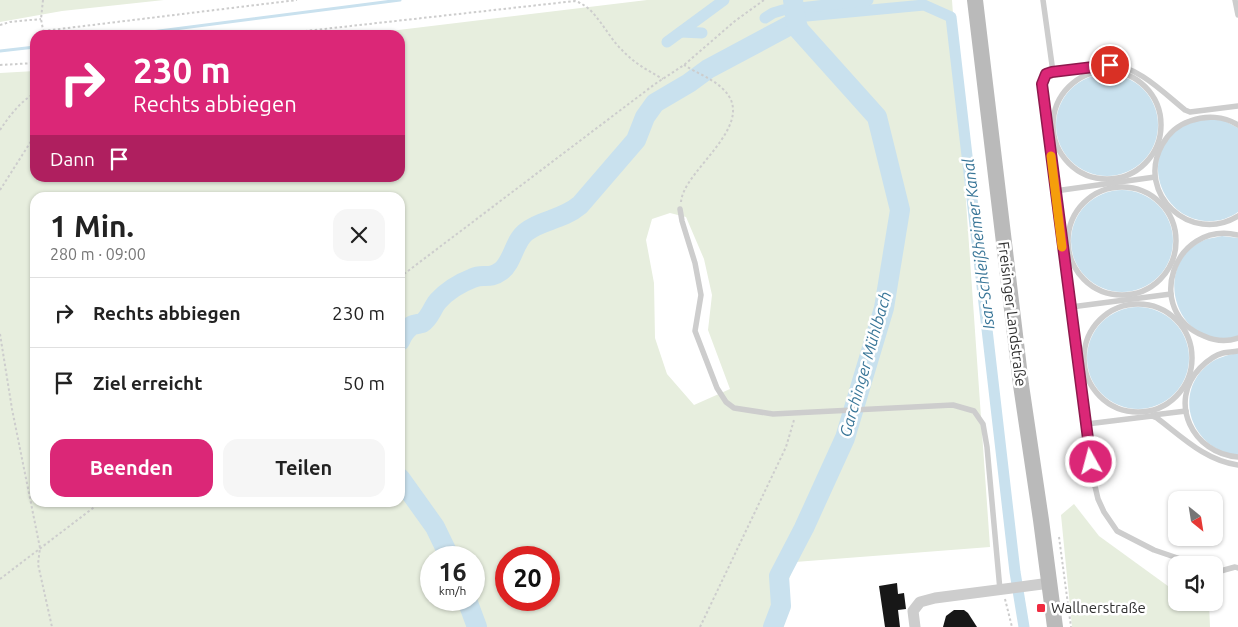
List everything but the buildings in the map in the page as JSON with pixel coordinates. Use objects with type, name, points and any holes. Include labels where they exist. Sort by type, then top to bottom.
[{"type":"main road","name":"Freisinger Landstraße","points":[[975,0],[1018,356],[1050,583],[1054,627]]},
{"type":"street","points":[[915,627],[913,611],[920,602],[935,598],[1050,583]]},
{"type":"lane","points":[[1043,0],[1053,72]]},
{"type":"lane","points":[[1236,0],[1238,16]]},
{"type":"lane","points":[[1172,556],[1154,550],[1118,531],[1104,512],[1098,499],[1094,482],[1082,367],[1071,307],[1066,248],[1055,191],[1051,130],[1042,84],[1046,74],[1053,72],[1110,65],[1120,66],[1185,110],[1223,119],[1238,125]]},
{"type":"lane","points":[[1238,216],[1228,222],[1216,224],[1193,222],[1177,214],[1166,207],[1158,202],[1143,192],[1084,173],[1069,162],[1059,148],[1051,130],[1060,99],[1070,86],[1085,76],[1101,71],[1135,75],[1148,89],[1157,103],[1161,121],[1155,178],[1160,194],[1166,207],[1170,216],[1175,232],[1171,294],[1174,307],[1192,350],[1193,362],[1187,390],[1186,411],[1189,424],[1199,439],[1211,450],[1227,457],[1238,457]]},
{"type":"lane","points":[[1147,415],[1178,395],[1193,375],[1206,362],[1222,353],[1237,351],[1237,339],[1213,340],[1196,333],[1154,306],[1094,288],[1081,277],[1066,248],[1070,227],[1078,210],[1091,197],[1107,190],[1120,177],[1138,170],[1174,130],[1185,122],[1203,114],[1238,106]]},
{"type":"lane","points":[[1055,191],[1155,178]]},
{"type":"lane","points":[[680,209],[695,263],[701,295],[696,330],[718,388],[726,402],[734,408],[773,414],[953,404],[974,411],[982,424],[988,447],[1005,589]]},
{"type":"lane","points":[[1216,224],[1217,234]]},
{"type":"lane","points":[[1238,235],[1228,233],[1210,235],[1193,243],[1159,280],[1105,315],[1092,329],[1085,344],[1082,367],[1097,392],[1110,404],[1157,418],[1205,454],[1226,463],[1238,465]]},
{"type":"lane","points":[[1071,307],[1171,294]]},
{"type":"lane","points":[[1087,424],[1186,411]]},
{"type":"lane","points":[[1223,570],[1238,568]]},
{"type":"path","points":[[43,0],[43,30],[297,0]]},
{"type":"path","points":[[314,30],[575,0],[585,3],[620,49],[637,64],[663,79]]},
{"type":"path","points":[[405,273],[684,65],[735,21],[764,0]]},
{"type":"path","points":[[0,25],[10,22],[42,19]]},
{"type":"path","points":[[0,64],[30,63]]},
{"type":"path","points":[[680,209],[681,197],[686,186],[715,150],[726,132],[733,113],[730,98],[724,89],[684,65]]},
{"type":"path","points":[[0,130],[13,111],[30,96]]},
{"type":"path","points":[[0,190],[30,143]]},
{"type":"path","points":[[0,334],[12,409],[30,498]]},
{"type":"path","points":[[700,627],[786,447],[796,413]]},
{"type":"path","points":[[32,507],[40,548],[38,564],[52,627]]},
{"type":"path","points":[[0,579],[94,507]]},
{"type":"path","points":[[1059,537],[1071,627]]},
{"type":"path","points":[[1005,589],[1012,627]]},
{"type":"green space","points":[[0,0],[164,0],[62,11],[0,22]]},
{"type":"green space","points":[[647,0],[952,0],[990,547],[795,562],[772,627],[0,627],[0,73],[30,71],[30,182],[405,182],[405,30],[398,30]],"holes":[[[670,213],[686,217],[704,259],[712,295],[708,330],[730,389],[694,405],[667,374],[655,338],[654,283],[646,240],[652,219]]]},
{"type":"green space","points":[[1074,504],[1099,536],[1168,586],[1168,611],[1209,611],[1210,627],[1072,627],[1061,515]]},
{"type":"water","points":[[1107,74],[1127,78],[1143,89],[1154,105],[1158,125],[1154,145],[1143,161],[1127,172],[1107,176],[1087,172],[1071,161],[1060,145],[1056,125],[1060,105],[1071,89],[1087,78]]},
{"type":"water","points":[[1207,119],[1223,120],[1238,128],[1238,212],[1214,221],[1189,217],[1176,209],[1167,198],[1160,184],[1158,169],[1160,155],[1166,141],[1181,127],[1192,122]]},
{"type":"water","points":[[1122,190],[1142,194],[1158,205],[1169,221],[1173,241],[1169,261],[1158,277],[1142,288],[1122,292],[1102,288],[1086,277],[1075,261],[1071,241],[1075,221],[1086,205],[1102,194]]},
{"type":"water","points":[[1222,236],[1238,238],[1238,337],[1216,339],[1198,332],[1185,319],[1177,303],[1174,284],[1178,266],[1189,250],[1207,239]]},
{"type":"water","points":[[1138,307],[1158,311],[1174,322],[1185,338],[1189,358],[1185,378],[1174,394],[1158,405],[1138,409],[1118,405],[1102,394],[1091,378],[1087,358],[1091,338],[1102,322],[1118,311]]},
{"type":"water","points":[[1238,353],[1238,455],[1222,451],[1209,443],[1199,432],[1192,419],[1189,404],[1191,390],[1197,376],[1212,362]]},
{"type":"waterway","points":[[167,30],[400,0]]},
{"type":"waterway","points":[[667,42],[724,0]]},
{"type":"waterway","points":[[783,10],[793,0]]},
{"type":"waterway","name":"Garchinger Mühlbach","points":[[773,627],[781,606],[779,576],[804,528],[845,438],[884,308],[900,210],[877,117],[799,30],[793,0]]},
{"type":"waterway","points":[[765,18],[783,10],[868,0]]},
{"type":"waterway","name":"Isar-Schleißheimer Kanal","points":[[796,17],[924,5],[951,17],[1015,572],[1024,627]]},
{"type":"waterway","points":[[405,332],[411,326],[425,321],[438,301],[459,285],[473,278],[490,276],[501,271],[526,232],[566,214],[580,205],[636,140],[645,117],[655,103],[689,83],[708,69],[796,22]]},
{"type":"waterway","points":[[681,32],[702,33]]},
{"type":"waterway","points":[[0,51],[30,48]]},
{"type":"waterway","points":[[405,485],[435,527],[444,546]]},
{"type":"waterway","points":[[471,611],[477,627]]},
{"type":"slow traffic","points":[[1051,156],[1062,247]]},
{"type":"place","name":"Wallnerstraße","points":[[1041,608]]},
{"type":"route","points":[[1091,462],[1042,84],[1046,74],[1052,72],[1110,65]]}]
